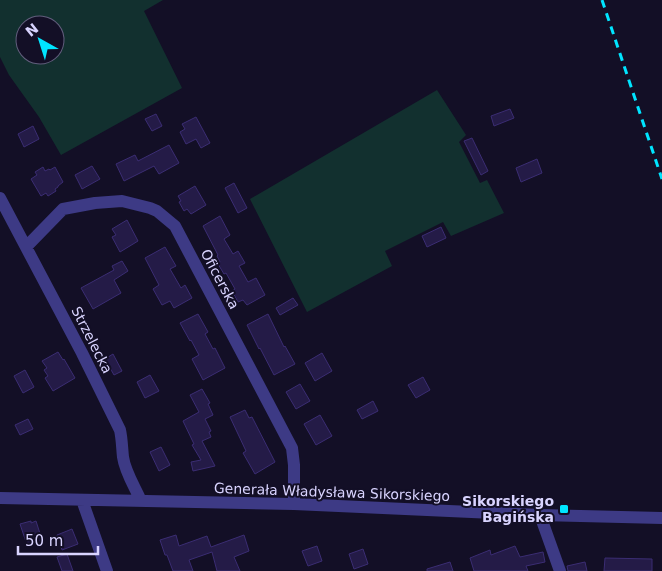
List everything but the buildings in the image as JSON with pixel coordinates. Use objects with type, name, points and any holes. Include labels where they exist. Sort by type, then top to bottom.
[{"type":"street","name":"Strzelecka","points":[[0,198],[82,353],[120,430],[126,470],[141,501]]},
{"type":"street","name":"Oficerska","points":[[26,246],[63,209],[95,203],[122,201],[139,204],[157,211],[175,226],[292,448],[294,504]]},
{"type":"street","name":"Generała Władysława Sikorskiego","points":[[0,498],[294,504],[540,515],[662,518]]},
{"type":"street","points":[[82,500],[107,571]]},
{"type":"street","points":[[540,515],[560,571]]},
{"type":"green space","points":[[0,0],[163,0],[144,11],[182,88],[61,155],[39,117],[9,75],[0,57]]},
{"type":"green space","points":[[437,90],[466,135],[459,142],[480,183],[487,180],[504,213],[451,236],[443,222],[385,251],[392,266],[307,312],[250,199]]},
{"type":"railway","points":[[602,0],[662,179]]},
{"type":"place","name":"Sikorskiego Bagińska","points":[[564,509]]}]
